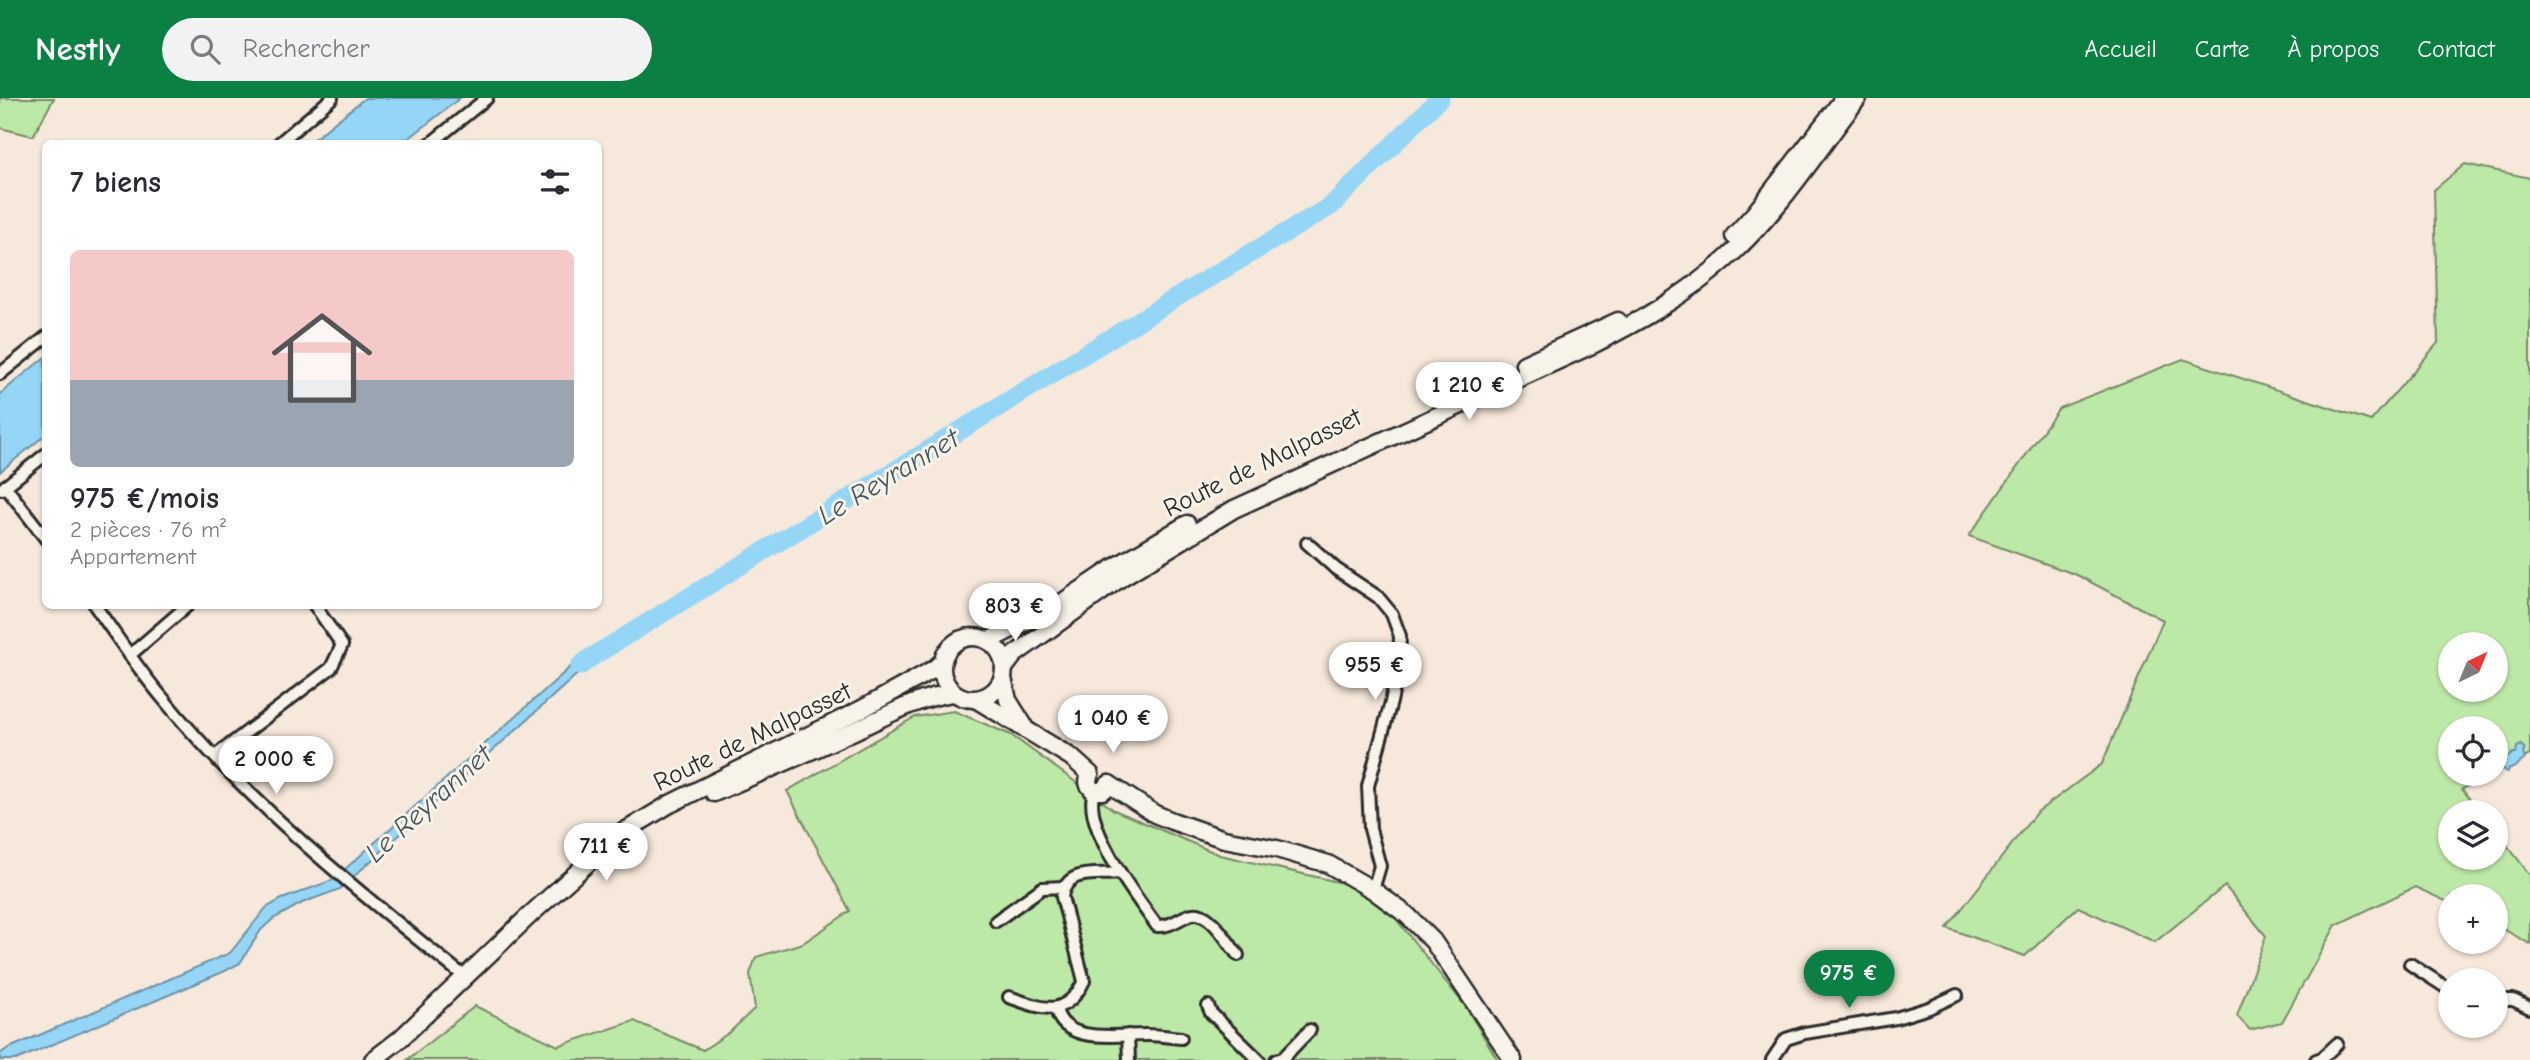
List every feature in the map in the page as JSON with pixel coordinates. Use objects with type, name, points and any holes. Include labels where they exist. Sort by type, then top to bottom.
[{"type":"main road","name":"Route de Malpasset","points":[[988,641],[1057,606],[1115,567],[1226,501],[1630,315],[1674,288],[1720,251],[1755,213],[1844,98]]},
{"type":"main road","name":"Route de Malpasset","points":[[1003,673],[1014,654],[1112,584],[1234,509],[1592,345],[1635,324],[1680,295],[1727,258],[1764,220],[1858,98]]},
{"type":"main road","points":[[1003,673],[997,688],[988,696],[977,700],[965,699],[953,693],[945,683],[942,662],[949,647],[957,641],[967,637],[988,641],[996,648],[1003,673],[1008,700],[1029,732]]},
{"type":"main road","name":"Route de Malpasset","points":[[373,1060],[400,1039],[620,834],[661,808],[862,709],[942,662]]},
{"type":"main road","name":"Route de Malpasset","points":[[390,1060],[599,864],[628,842],[676,811],[845,736],[913,702],[953,693]]},
{"type":"main road","points":[[977,700],[1071,757],[1090,774]]},
{"type":"main road","points":[[1099,770],[1104,771],[1110,779],[1109,784],[1103,791],[1094,791],[1087,780],[1090,774],[1099,770]]},
{"type":"main road","points":[[1109,784],[1155,814],[1172,821],[1224,839],[1277,849],[1328,864],[1373,890],[1407,915],[1433,941],[1513,1060]]},
{"type":"street","points":[[283,140],[332,98]]},
{"type":"street","points":[[435,140],[487,98]]},
{"type":"street","points":[[0,374],[42,340]]},
{"type":"street","points":[[42,457],[3,488],[42,534]]},
{"type":"street","points":[[1307,543],[1344,576],[1378,597],[1392,614],[1400,636],[1399,663],[1391,702],[1368,786],[1370,829],[1380,866],[1373,890]]},
{"type":"street","points":[[97,609],[160,696],[236,780],[333,871],[465,977]]},
{"type":"street","points":[[130,655],[184,609]]},
{"type":"street","points":[[215,756],[331,668],[342,645],[317,609]]},
{"type":"street","points":[[1094,791],[1091,801],[1093,818],[1121,873],[1157,926],[1166,926],[1192,914],[1200,914],[1214,924],[1238,956]]},
{"type":"street","points":[[1009,997],[1044,1009],[1056,1009],[1079,990],[1084,981],[1062,897],[1063,887],[1075,876],[1121,873]]},
{"type":"street","points":[[996,921],[1042,888],[1063,887]]},
{"type":"street","points":[[2410,964],[2438,982]]},
{"type":"street","points":[[1772,1060],[1786,1040],[1805,1033],[1896,1018],[1929,1008],[1957,995]]},
{"type":"street","points":[[2508,1000],[2530,1008]]},
{"type":"street","points":[[1208,1006],[1211,1013],[1259,1060]]},
{"type":"street","points":[[1056,1009],[1058,1016],[1073,1030],[1103,1037],[1150,1035],[1181,1038]]},
{"type":"street","points":[[1276,1060],[1283,1058],[1310,1030]]},
{"type":"street","points":[[1128,1035],[1129,1060]]},
{"type":"street","points":[[2316,1060],[2337,1044]]},
{"type":"green space","points":[[0,98],[54,98],[33,136],[0,128]]},
{"type":"green space","points":[[2465,164],[2530,178],[2530,755],[2508,766],[2508,716],[2438,716],[2438,786],[2468,786],[2462,789],[2471,800],[2438,800],[2438,870],[2508,870],[2508,847],[2530,875],[2530,944],[2508,932],[2508,884],[2438,884],[2438,898],[2415,887],[2336,925],[2282,1022],[2250,1030],[2237,1016],[2266,936],[2225,886],[2155,942],[2078,907],[2025,956],[1947,928],[2036,813],[2102,764],[2163,620],[2077,575],[1969,536],[2059,408],[2183,359],[2371,421],[2438,343],[2434,190]]},
{"type":"green space","points":[[954,711],[1011,735],[1114,810],[1220,855],[1373,890],[1465,1006],[1498,1060],[407,1060],[475,1006],[558,1046],[634,1021],[703,1050],[730,1032],[755,1008],[750,974],[756,957],[803,943],[850,911],[787,791],[915,717]]},
{"type":"water","points":[[365,98],[460,98],[407,140],[313,140]]},
{"type":"water","points":[[42,359],[42,437],[0,472],[0,394]]},
{"type":"water","name":"Le Reyrannet","points":[[600,650],[603,655],[595,658],[340,889],[302,903],[273,919],[261,930],[240,963],[16,1060],[0,1060],[0,1054],[7,1049],[230,953],[266,908],[282,899],[333,880],[585,654]]},
{"type":"water","points":[[2521,745],[2525,749],[2525,759],[2509,768],[2508,772],[2508,757],[2516,753],[2517,747]]},
{"type":"waterway","name":"Le Reyrannet","points":[[580,666],[1192,288],[1331,206],[1440,98]]}]
